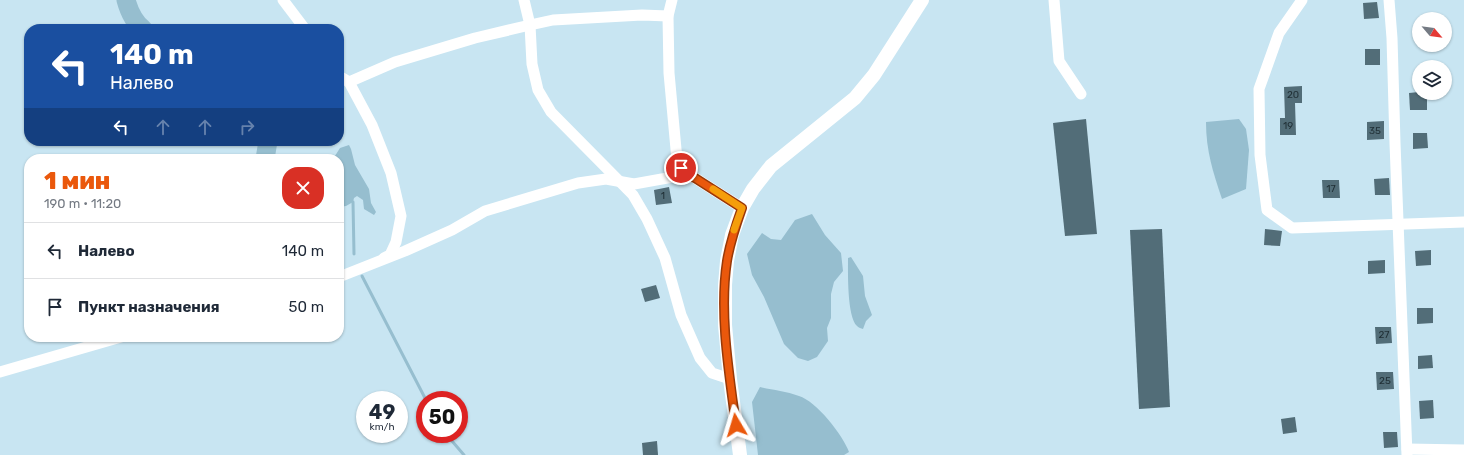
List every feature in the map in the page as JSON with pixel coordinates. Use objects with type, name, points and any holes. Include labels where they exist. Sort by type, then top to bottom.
[{"type":"main road","points":[[740,455],[730,379],[725,285],[727,261],[732,235],[742,208],[771,166],[855,98],[874,74],[922,0]]},
{"type":"street","points":[[282,0],[301,24]]},
{"type":"street","points":[[524,0],[530,25],[532,64],[538,90],[551,112],[633,195],[647,219],[665,258],[681,315],[700,358],[712,373],[730,379]]},
{"type":"street","points":[[672,0],[668,16],[672,113],[677,160],[684,175]]},
{"type":"street","points":[[1054,0],[1059,61],[1081,94]]},
{"type":"street","points":[[1302,0],[1279,33],[1259,89],[1260,155],[1267,210],[1292,228],[1464,222]]},
{"type":"street","points":[[1389,0],[1392,38],[1407,452],[1464,450]]},
{"type":"street","points":[[379,261],[390,255],[396,242],[401,216],[391,173],[372,125],[344,79],[475,38],[553,20],[642,15],[668,16]]},
{"type":"street","points":[[344,275],[452,230],[485,211],[578,183],[606,179],[634,184],[684,175],[695,178],[742,208]]},
{"type":"street","points":[[0,372],[105,342]]},
{"type":"water","points":[[1239,119],[1246,129],[1249,150],[1246,189],[1222,199],[1209,152],[1206,122]]},
{"type":"water","points":[[349,145],[355,165],[369,189],[371,203],[376,212],[374,215],[364,209],[363,200],[357,196],[354,198],[353,202],[344,206],[344,154],[336,154],[340,148]]},
{"type":"water","points":[[812,214],[825,235],[841,253],[843,271],[834,282],[831,294],[831,318],[827,328],[828,341],[817,357],[808,361],[798,358],[784,344],[764,297],[752,275],[747,254],[762,233],[771,239],[781,240],[795,220]]},
{"type":"water","points":[[851,257],[863,276],[865,296],[872,315],[866,321],[863,329],[858,327],[851,314],[848,283],[848,258]]},
{"type":"water","points":[[760,387],[794,394],[813,404],[835,428],[849,452],[844,455],[758,455],[752,402]]},
{"type":"building","points":[[1377,2],[1379,18],[1364,19],[1363,3]]},
{"type":"building","points":[[1365,49],[1380,49],[1380,65],[1365,65]]},
{"type":"building","points":[[1302,86],[1302,103],[1295,103],[1296,135],[1280,135],[1280,118],[1285,118],[1284,87]]},
{"type":"building","points":[[1409,93],[1412,93],[1412,100],[1427,100],[1427,110],[1410,110]]},
{"type":"building","points":[[1086,119],[1097,234],[1065,236],[1053,123]]},
{"type":"building","points":[[1384,121],[1384,139],[1367,140],[1367,122]]},
{"type":"building","points":[[1413,133],[1427,133],[1428,148],[1413,149]]},
{"type":"building","points":[[1389,178],[1390,195],[1375,195],[1374,179]]},
{"type":"building","points":[[1322,180],[1339,180],[1340,198],[1323,198]]},
{"type":"building","points":[[669,187],[672,203],[656,205],[654,190]]},
{"type":"building","points":[[1162,229],[1170,407],[1139,409],[1130,230]]},
{"type":"building","points":[[1265,229],[1282,231],[1280,246],[1264,245]]},
{"type":"building","points":[[1431,250],[1431,265],[1416,266],[1415,251]]},
{"type":"building","points":[[1385,260],[1385,273],[1368,274],[1368,261]]},
{"type":"building","points":[[656,285],[660,298],[645,302],[641,289]]},
{"type":"building","points":[[1417,308],[1433,308],[1433,323],[1417,324]]},
{"type":"building","points":[[1375,327],[1391,327],[1392,343],[1376,344]]},
{"type":"building","points":[[1432,355],[1433,368],[1418,369],[1418,356]]},
{"type":"building","points":[[1376,372],[1393,372],[1394,389],[1377,390]]},
{"type":"building","points":[[1433,400],[1434,418],[1420,419],[1419,401]]},
{"type":"building","points":[[1295,417],[1297,432],[1283,434],[1281,419]]},
{"type":"building","points":[[1383,432],[1397,432],[1398,447],[1384,448]]},
{"type":"building","points":[[657,441],[658,455],[643,455],[642,443]]},
{"type":"waterway","points":[[126,0],[132,16],[138,24]]},
{"type":"waterway","points":[[266,154],[267,146]]},
{"type":"waterway","points":[[353,202],[354,254]]},
{"type":"waterway","points":[[362,276],[421,391]]},
{"type":"waterway","points":[[454,443],[464,455]]},
{"type":"slow traffic","points":[[713,189],[742,208],[734,230]]},
{"type":"route","points":[[681,168],[684,175],[695,178],[742,208],[732,235],[727,261],[725,285],[730,379],[736,425]]}]
